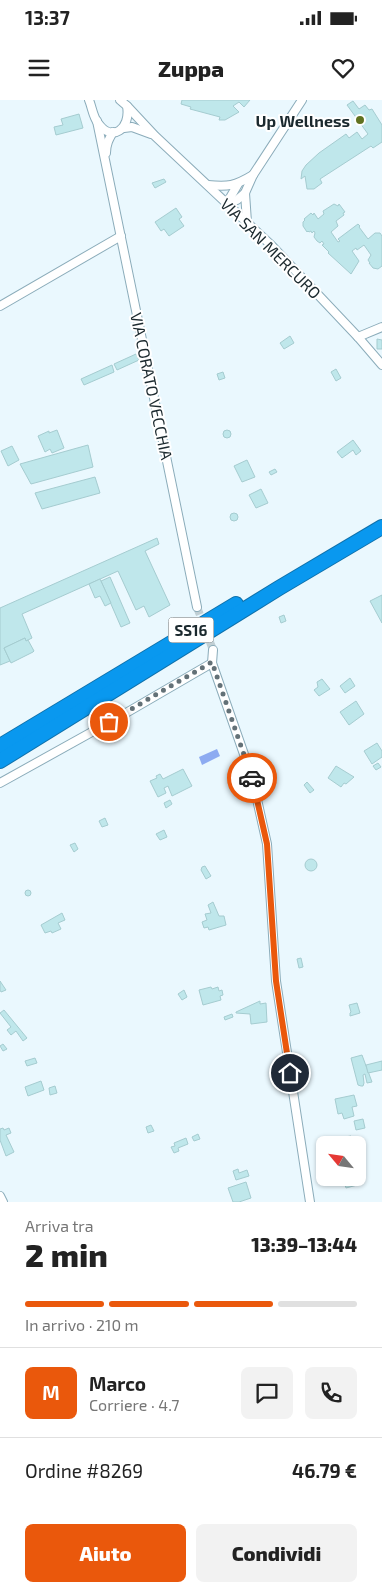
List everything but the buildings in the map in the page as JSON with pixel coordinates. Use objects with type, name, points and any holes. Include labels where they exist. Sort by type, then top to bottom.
[{"type":"highway","name":"SS16","points":[[0,746],[382,516]]},
{"type":"highway","name":"SS16","points":[[0,761],[279,588],[382,527]]},
{"type":"street","name":"VIA CORATO VECCHIA","points":[[89,100],[96,121],[121,236],[197,607]]},
{"type":"street","points":[[120,100],[127,106],[128,120],[124,128]]},
{"type":"street","points":[[227,203],[237,200],[245,193],[253,176],[302,100]]},
{"type":"street","name":"VIA SAN MERCURO","points":[[127,106],[155,136],[272,246],[382,365]]},
{"type":"street","points":[[96,121],[107,131],[113,132],[132,127],[155,136]]},
{"type":"street","name":"VIA CORATO VECCHIA","points":[[105,165],[106,147],[113,132]]},
{"type":"street","points":[[208,185],[225,186],[238,184],[253,176]]},
{"type":"street","points":[[227,203],[238,184]]},
{"type":"street","points":[[245,193],[247,222]]},
{"type":"street","points":[[0,306],[121,236]]},
{"type":"street","points":[[358,337],[382,327]]},
{"type":"street","points":[[213,650],[212,662],[252,777],[267,844],[276,981],[310,1202]]},
{"type":"street","points":[[0,783],[126,713],[212,662]]},
{"type":"street","points":[[0,1196],[3,1202]]},
{"type":"water","points":[[217,749],[220,756],[202,765],[199,757]]},
{"type":"tunnel","points":[[197,607],[213,650]]},
{"type":"way so far","points":[[109,722],[212,662],[252,778]]},
{"type":"place","name":"Up Wellness","points":[[360,120]]},
{"type":"route","points":[[252,778],[267,844],[276,981],[290,1073]]}]
